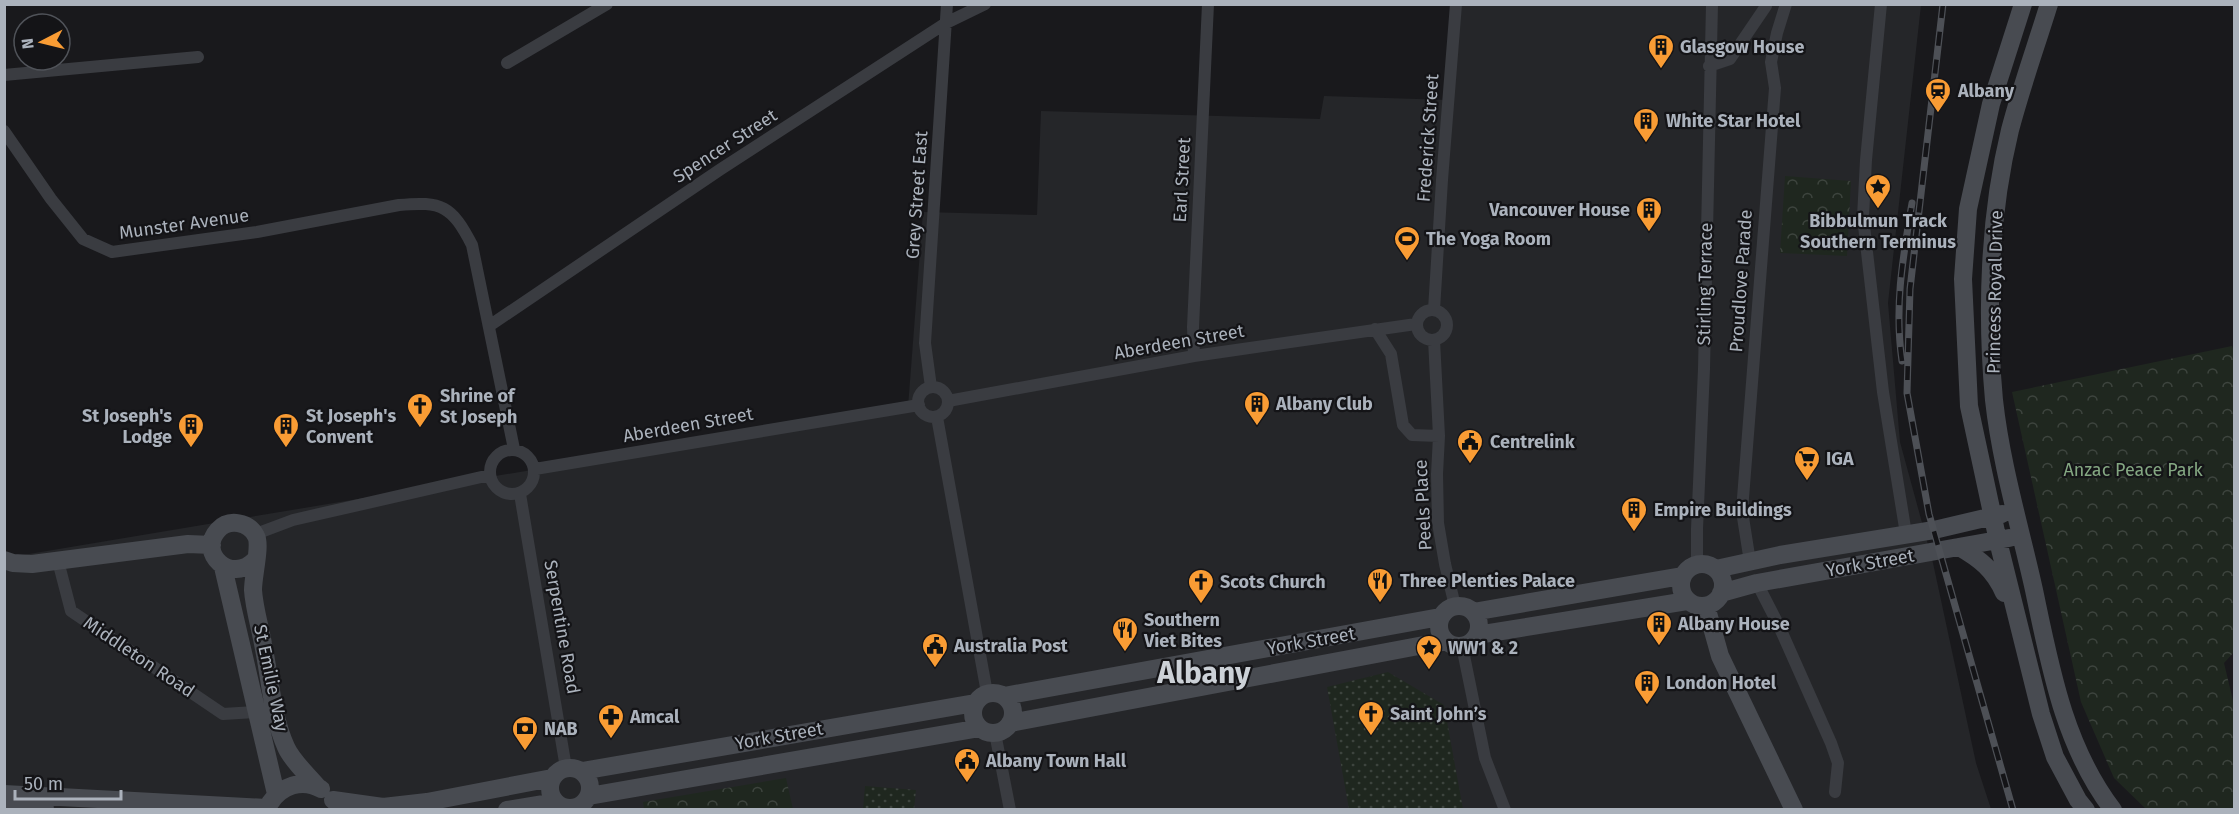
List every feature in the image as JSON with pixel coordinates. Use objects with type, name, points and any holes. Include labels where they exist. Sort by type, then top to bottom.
[{"type":"main road","name":"Princess Royal Drive","points":[[2024,4],[1991,104],[1968,209],[1963,279],[1969,406],[1998,541],[2041,714],[2055,757],[2078,800],[2086,810]]},
{"type":"main road","name":"Princess Royal Drive","points":[[2049,4],[2010,130],[1993,231],[1991,343],[1995,402],[2020,535],[2064,716],[2091,775],[2113,810]]},
{"type":"main road","points":[[1954,525],[1982,498],[1982,471]]},
{"type":"main road","points":[[1954,525],[2016,512]]},
{"type":"main road","points":[[225,524],[242,524],[256,534],[259,542],[255,560],[237,570],[223,567],[213,553],[212,545],[214,536],[225,524]]},
{"type":"main road","name":"York Street","points":[[1716,569],[1954,525]]},
{"type":"main road","points":[[1906,534],[1910,556]]},
{"type":"main road","name":"York Street","points":[[1721,593],[1757,583],[1998,541],[2020,535]]},
{"type":"main road","points":[[4,560],[32,564],[188,544],[212,545]]},
{"type":"main road","points":[[1959,547],[1980,559],[1997,577],[2009,606],[2020,648],[2033,683]]},
{"type":"main road","name":"St Emilie Way","points":[[255,560],[253,592],[278,720],[286,748],[335,805]]},
{"type":"main road","points":[[1750,562],[1757,583]]},
{"type":"main road","points":[[1704,563],[1716,569],[1723,580],[1721,593],[1713,603],[1706,606],[1693,605],[1687,601],[1681,590],[1685,570],[1697,564],[1704,563]]},
{"type":"main road","name":"St Emilie Way","points":[[223,567],[255,712],[270,804]]},
{"type":"main road","points":[[1682,576],[1444,612],[1440,617],[1439,630],[1450,645],[1687,601]]},
{"type":"main road","points":[[1706,606],[1720,656],[1794,810]]},
{"type":"main road","points":[[1464,609],[1479,623],[1470,641]]},
{"type":"main road","name":"York Street","points":[[335,805],[383,807],[427,802],[567,772],[1440,617]]},
{"type":"main road","name":"York Street","points":[[507,810],[556,802],[561,806],[574,809],[585,802],[589,796],[995,728],[1445,641]]},
{"type":"main road","points":[[989,698],[1012,708],[995,728],[973,717],[989,698]]},
{"type":"main road","points":[[556,802],[550,791],[567,772],[590,782],[589,796]]},
{"type":"main road","points":[[4,794],[270,804],[288,786],[303,783],[317,786]]},
{"type":"main road","points":[[4,808],[64,810]]},
{"type":"street","points":[[507,63],[607,4]]},
{"type":"street","name":"Grey Street East","points":[[931,387],[925,343],[947,4]]},
{"type":"street","name":"Spencer Street","points":[[489,326],[721,169],[946,23],[985,4]]},
{"type":"street","name":"Earl Street","points":[[1194,356],[1193,327],[1208,4]]},
{"type":"street","name":"Frederick Street","points":[[1434,310],[1456,4]]},
{"type":"street","name":"Stirling Terrace","points":[[1697,564],[1712,4]]},
{"type":"street","name":"Proudlove Parade","points":[[1750,562],[1742,511],[1775,88],[1771,62],[1786,4]]},
{"type":"street","points":[[1881,4],[1863,212],[1883,392],[1906,534]]},
{"type":"street","points":[[1709,66],[1730,59],[1766,6]]},
{"type":"street","points":[[4,75],[198,57]]},
{"type":"street","name":"Munster Avenue","points":[[4,131],[51,199],[83,239],[112,252],[257,232],[399,205],[423,203],[441,206],[461,222],[472,245],[489,326]]},
{"type":"street","points":[[1434,310],[1443,315],[1447,325],[1443,335],[1434,340],[1422,337],[1416,324],[1420,315],[1434,310]]},
{"type":"street","name":"Aberdeen Street","points":[[948,401],[1194,356],[1416,324]]},
{"type":"street","points":[[489,326],[514,449]]},
{"type":"street","name":"Peels Place","points":[[1375,329],[1391,354],[1403,425],[1412,435],[1439,436]]},
{"type":"street","name":"Peels Place","points":[[1434,340],[1439,436],[1438,524],[1444,564],[1464,609]]},
{"type":"street","points":[[931,387],[944,392],[948,401],[946,411],[933,418],[923,414],[919,405],[920,396],[931,387]]},
{"type":"street","name":"Aberdeen Street","points":[[535,469],[919,405]]},
{"type":"street","points":[[937,417],[989,698]]},
{"type":"street","points":[[514,449],[528,456],[535,469],[532,483],[520,494],[504,493],[492,483],[490,475],[490,467],[499,454],[514,449]]},
{"type":"street","points":[[256,534],[293,520],[490,475]]},
{"type":"street","name":"Serpentine Road","points":[[520,494],[567,772]]},
{"type":"street","name":"Middleton Road","points":[[58,561],[71,611],[223,714],[255,712]]},
{"type":"street","points":[[1757,583],[1779,626],[1831,743],[1838,763],[1835,792]]},
{"type":"street","points":[[1470,641],[1485,758],[1500,807]]},
{"type":"street","points":[[995,728],[1010,810]]},
{"type":"shaded area","points":[[1456,5],[1921,5],[1888,303],[1900,442],[1933,563],[1976,763],[1991,809],[5,810],[5,558],[908,407],[923,212],[1037,215],[1041,111],[1320,119],[1324,96],[1448,100]]},
{"type":"green space","points":[[1785,176],[1851,181],[1847,256],[1780,253]]},
{"type":"green space","name":"Anzac Peace Park","points":[[2232,346],[2234,352],[2234,652],[2224,663],[2234,705],[2234,809],[2146,809],[2114,778],[2081,702],[2012,392]]},
{"type":"green space","points":[[1388,672],[1444,705],[1463,809],[1349,809],[1327,687]]},
{"type":"green space","points":[[786,778],[793,809],[644,809],[643,802]]},
{"type":"green space","points":[[865,786],[916,790],[914,809],[863,809]]},
{"type":"railway","points":[[1943,4],[1910,289],[1907,393],[1929,514],[2013,810]]},
{"type":"railway","points":[[1902,361],[1899,301],[1912,203]]},
{"type":"place","name":"Glasgow House","points":[[1661,70]]},
{"type":"place","name":"Albany","points":[[1938,114]]},
{"type":"place","name":"White Star Hotel","points":[[1646,144]]},
{"type":"place","name":"Bibbulmun Track Southern Terminus","points":[[1878,210]]},
{"type":"place","name":"Vancouver House","points":[[1649,233]]},
{"type":"place","name":"The Yoga Room","points":[[1407,262]]},
{"type":"place","name":"Albany Club","points":[[1257,427]]},
{"type":"place","name":"Shrine of St Joseph","points":[[420,429]]},
{"type":"place","name":"St Joseph's Lodge","points":[[191,449]]},
{"type":"place","name":"St Joseph's Convent","points":[[286,449]]},
{"type":"place","name":"Centrelink","points":[[1470,465]]},
{"type":"place","name":"IGA","points":[[1807,482]]},
{"type":"place","name":"Empire Buildings","points":[[1634,533]]},
{"type":"place","name":"Three Plenties Palace","points":[[1380,604]]},
{"type":"place","name":"Scots Church","points":[[1201,605]]},
{"type":"place","name":"Albany House","points":[[1659,647]]},
{"type":"place","name":"Southern Viet Bites","points":[[1125,653]]},
{"type":"place","name":"Australia Post","points":[[935,669]]},
{"type":"place","name":"WW1 & 2","points":[[1429,671]]},
{"type":"place","name":"London Hotel","points":[[1647,706]]},
{"type":"place","name":"Saint John’s","points":[[1371,737]]},
{"type":"place","name":"Amcal","points":[[611,740]]},
{"type":"place","name":"NAB","points":[[525,752]]},
{"type":"place","name":"Albany Town Hall","points":[[967,784]]},
{"type":"district","name":"Albany","points":[[1204,673]]}]
